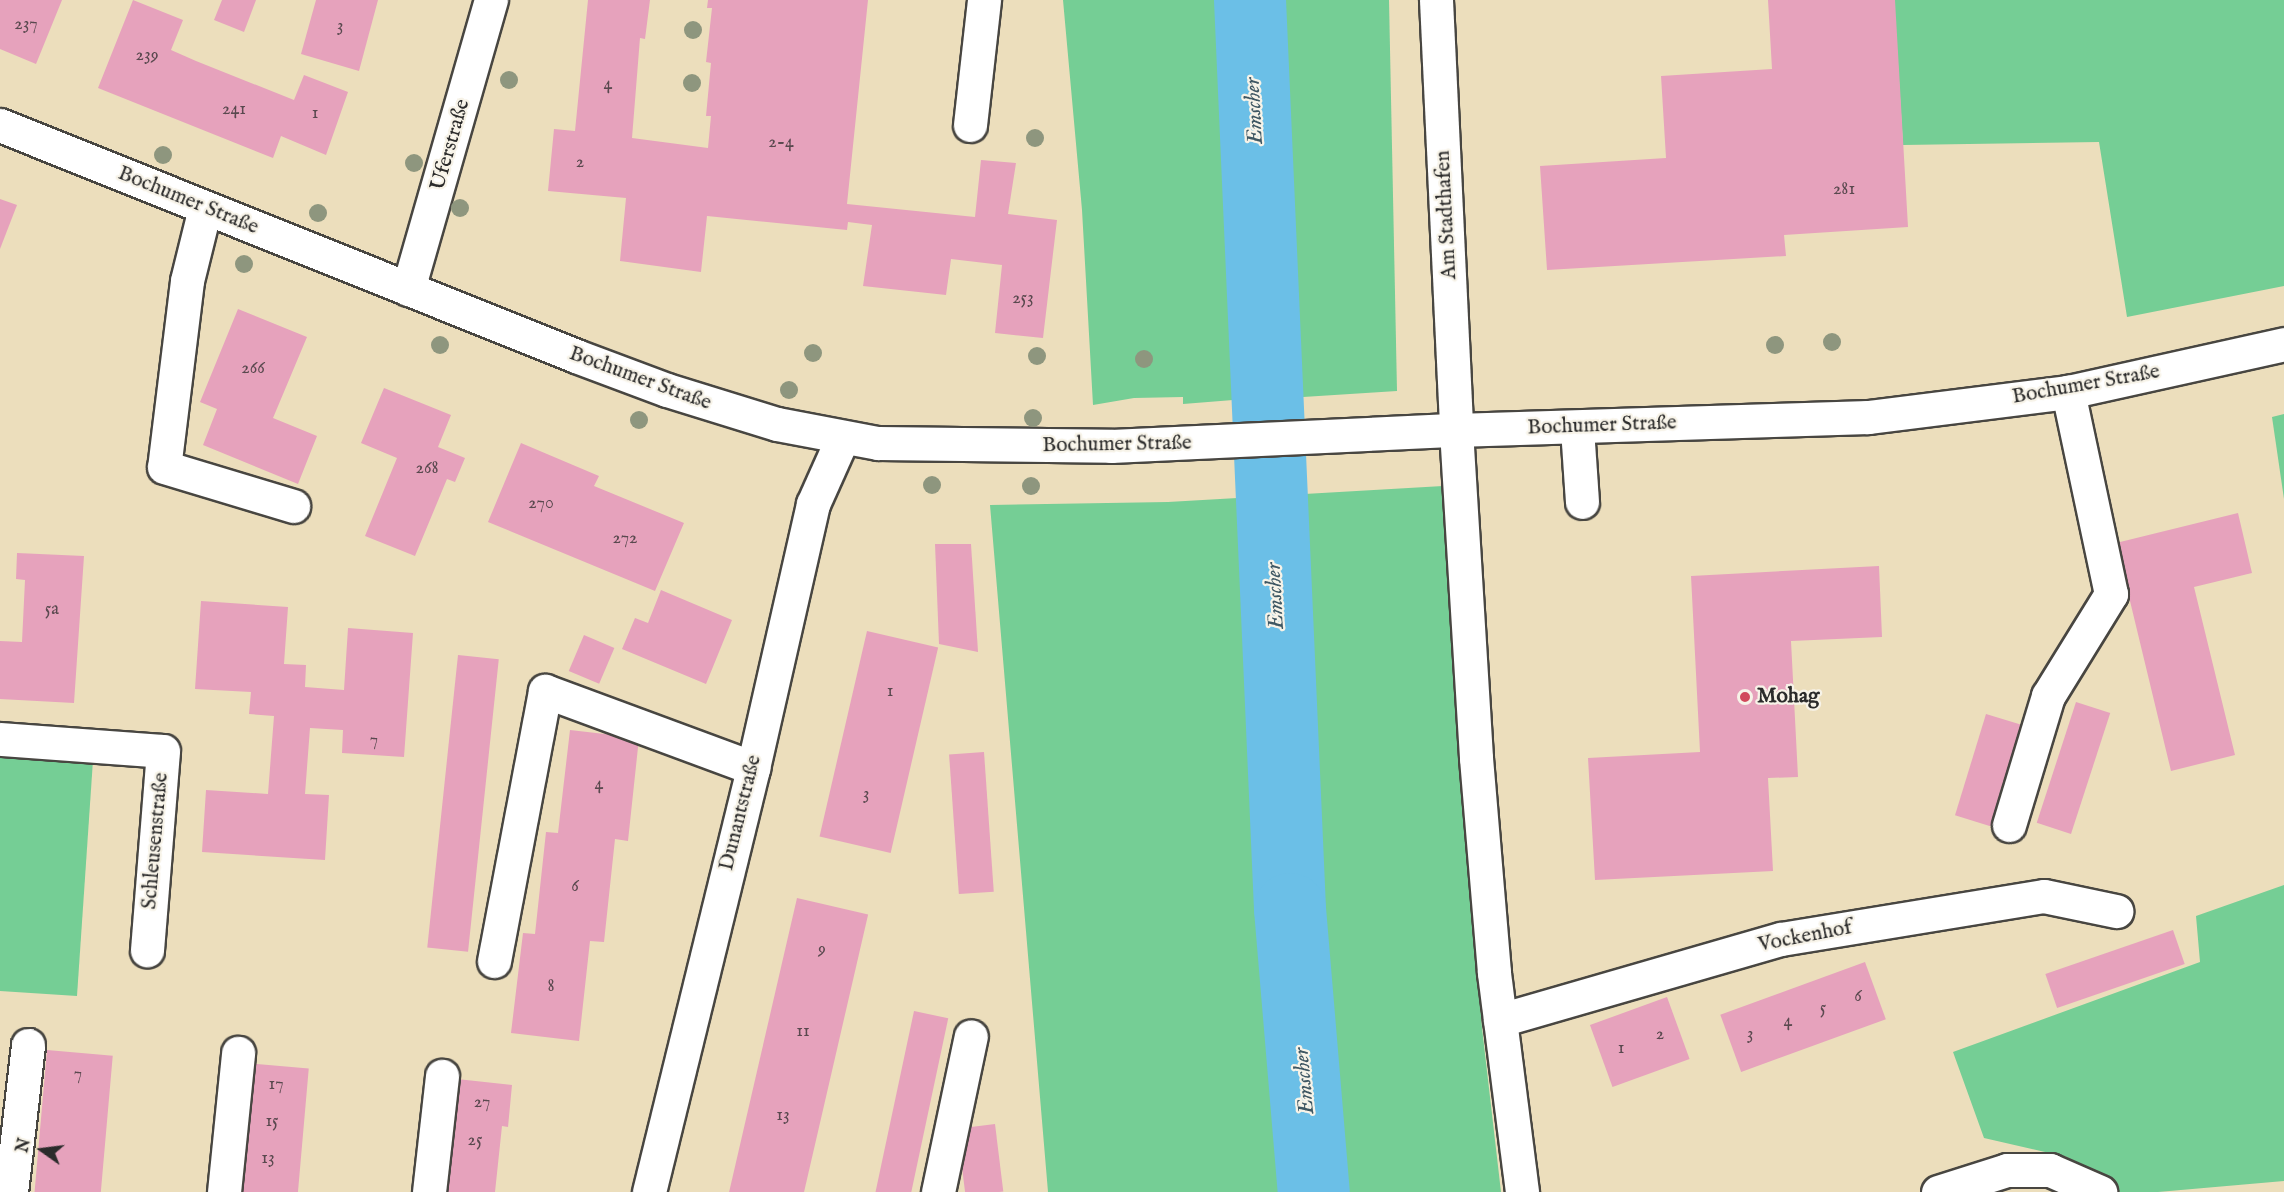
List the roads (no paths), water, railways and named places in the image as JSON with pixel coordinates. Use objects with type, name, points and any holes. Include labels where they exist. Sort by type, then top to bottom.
[{"type":"street","name":"Uferstraße","points":[[408,289],[491,0]]},
{"type":"street","points":[[970,125],[984,0]]},
{"type":"street","name":"Am Stadthafen","points":[[1436,0],[1456,430],[1476,758],[1500,1020],[1522,1192]]},
{"type":"street","name":"Bochumer Straße","points":[[0,125],[576,356],[711,405],[777,424],[878,443],[924,446],[1111,446],[1456,430],[1577,428],[1868,417],[2068,392],[2284,344]]},
{"type":"street","points":[[205,208],[187,281],[164,466],[293,506]]},
{"type":"street","points":[[2009,825],[2048,696],[2111,594],[2068,392]]},
{"type":"street","points":[[1577,428],[1582,502]]},
{"type":"street","name":"Dunantstraße","points":[[649,1192],[753,768],[813,504],[843,437]]},
{"type":"street","points":[[494,961],[545,691],[753,768]]},
{"type":"street","name":"Schleusenstraße","points":[[0,740],[163,751],[147,950]]},
{"type":"street","name":"Vockenhof","points":[[1500,1020],[1781,939],[2044,896],[2116,911]]},
{"type":"street","points":[[938,1192],[971,1036]]},
{"type":"street","points":[[11,1192],[28,1045]]},
{"type":"street","points":[[224,1192],[238,1053]]},
{"type":"street","points":[[429,1192],[442,1076]]},
{"type":"street","points":[[1938,1192],[2007,1170],[2050,1170],[2100,1192]]},
{"type":"waterway","name":"Emscher","points":[[1250,0],[1290,909],[1314,1192]]},
{"type":"place","name":"Mohag","points":[[1745,697]]}]
